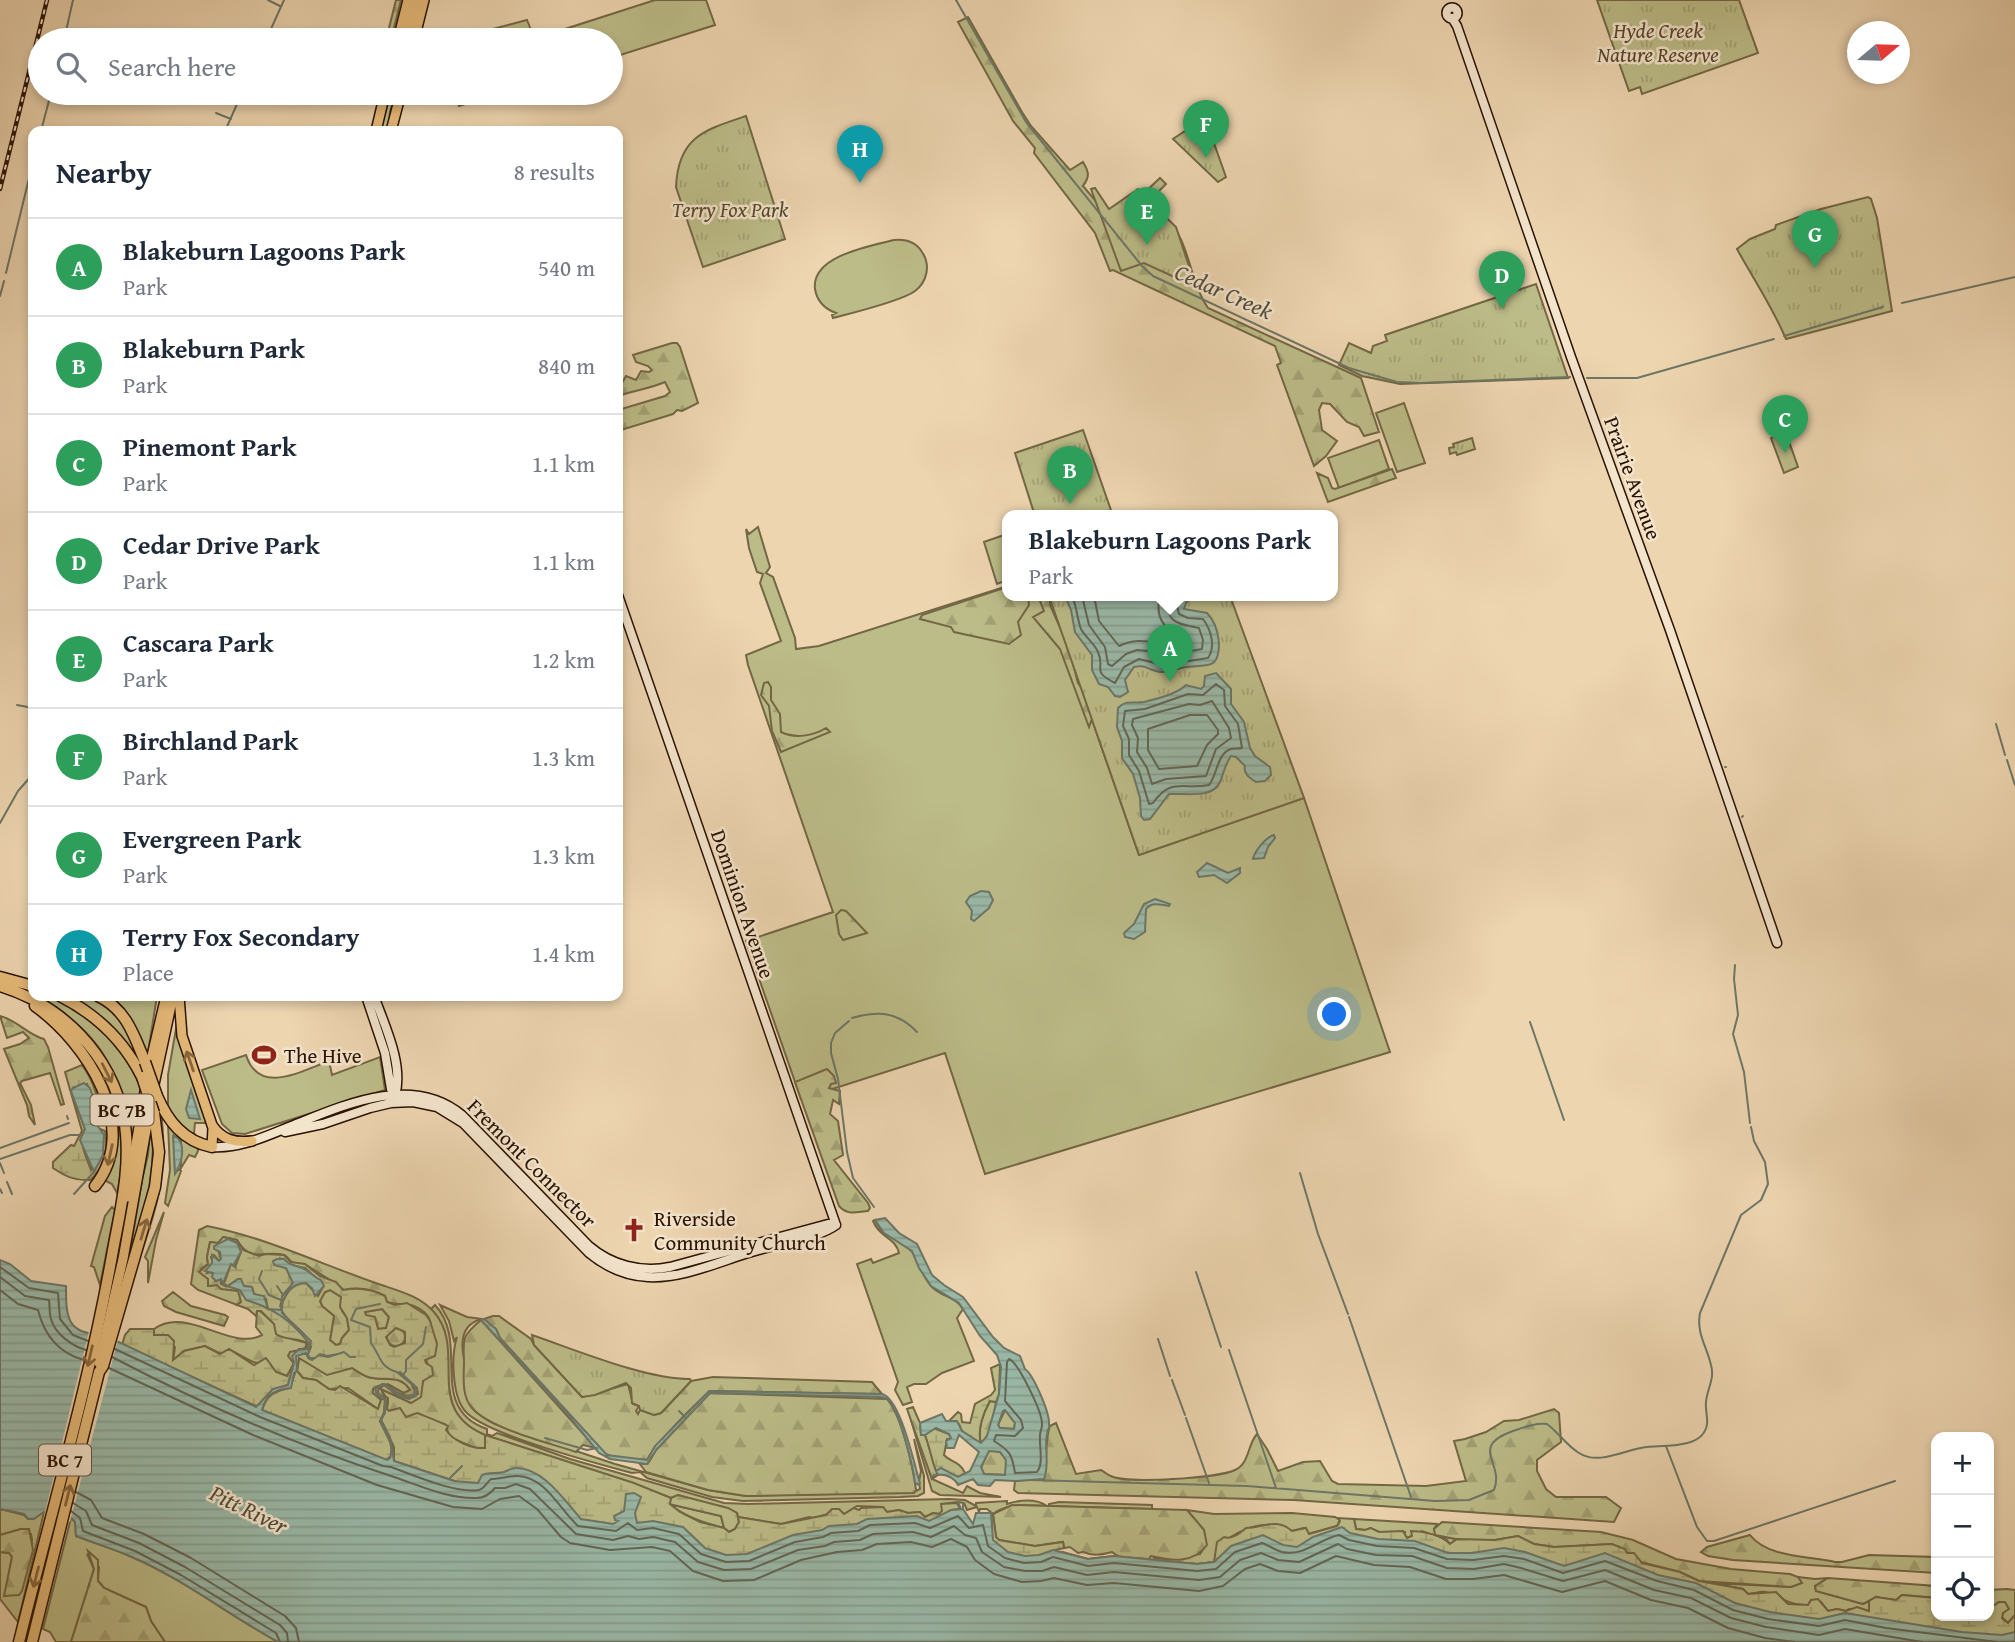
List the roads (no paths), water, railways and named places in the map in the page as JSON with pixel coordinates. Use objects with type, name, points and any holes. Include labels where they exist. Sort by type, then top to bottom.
[{"type":"highway","points":[[0,976],[28,983]]},
{"type":"highway","points":[[0,987],[33,1005],[58,1024],[83,1052],[99,1081],[108,1110],[113,1145],[107,1167],[95,1186]]},
{"type":"highway","name":"BC 7B","points":[[0,987],[28,998]]},
{"type":"highway","name":"BC 7B","points":[[35,1001],[68,1023],[98,1056],[117,1096],[125,1129],[126,1165],[115,1292],[103,1366],[99,1372]]},
{"type":"highway","name":"BC 7B","points":[[69,1001],[104,1026],[128,1053],[158,1105],[157,1178],[115,1292]]},
{"type":"highway","points":[[106,1001],[124,1016],[145,1062],[158,1105],[189,1138],[212,1146]]},
{"type":"highway","name":"BC 7","points":[[19,1642],[115,1292]]},
{"type":"highway","name":"BC 7","points":[[33,1637],[99,1372]]},
{"type":"main road","points":[[401,28],[408,0]]},
{"type":"main road","points":[[410,28],[416,0]]},
{"type":"main road","points":[[417,28],[424,0]]},
{"type":"main road","name":"Prairie Avenue","points":[[1451,11],[1571,357],[1670,629],[1777,943]]},
{"type":"main road","points":[[377,126],[382,105]]},
{"type":"main road","points":[[392,126],[398,105]]},
{"type":"main road","name":"Dominion Avenue","points":[[623,609],[836,1225]]},
{"type":"main road","name":"BC 7","points":[[115,1292],[128,1190],[146,1084],[165,1001]]},
{"type":"main road","name":"BC 7","points":[[115,1292],[172,1001]]},
{"type":"main road","points":[[179,1001],[182,1036],[212,1124],[212,1146]]},
{"type":"main road","points":[[368,1001],[385,1053],[395,1099]]},
{"type":"main road","points":[[376,1001],[393,1051],[398,1088],[395,1099]]},
{"type":"main road","name":"Fremont Connector","points":[[212,1146],[230,1147],[252,1141],[366,1100],[395,1099],[412,1094],[430,1097],[457,1111],[510,1162],[589,1246],[604,1257],[621,1264],[645,1269],[670,1268],[828,1224],[836,1225]]},
{"type":"main road","points":[[212,1124],[218,1133],[228,1140],[252,1141]]},
{"type":"water","points":[[1067,601],[1188,601],[1184,609],[1207,613],[1212,619],[1219,643],[1217,658],[1210,664],[1163,672],[1142,666],[1134,667],[1125,680],[1128,692],[1120,697],[1115,696],[1108,687],[1099,684],[1092,670],[1092,655],[1075,632]]},
{"type":"water","points":[[1216,673],[1231,689],[1231,704],[1244,722],[1250,748],[1255,756],[1270,767],[1271,775],[1265,781],[1256,782],[1246,774],[1245,766],[1231,756],[1220,782],[1211,791],[1169,794],[1150,819],[1144,820],[1133,774],[1122,758],[1122,741],[1117,727],[1118,708],[1127,703],[1166,696],[1186,685],[1201,689],[1205,676]]},
{"type":"water","points":[[1274,835],[1275,838],[1264,858],[1253,859],[1261,845]]},
{"type":"water","points":[[1207,863],[1228,873],[1240,868],[1240,873],[1227,883],[1214,875],[1199,877],[1197,872]]},
{"type":"water","points":[[981,891],[989,892],[993,900],[989,908],[974,921],[966,902],[970,896]]},
{"type":"water","points":[[1155,899],[1170,904],[1151,905],[1146,909],[1145,932],[1134,939],[1125,937],[1124,933],[1134,924],[1144,904]]},
{"type":"water","points":[[84,1083],[90,1088],[97,1109],[97,1125],[104,1135],[103,1155],[94,1172],[80,1140],[85,1129],[71,1091]]},
{"type":"water","points":[[191,1090],[200,1119],[189,1118],[186,1109]]},
{"type":"water","points":[[173,1136],[178,1138],[182,1151],[175,1174]]},
{"type":"water","points":[[885,1218],[899,1233],[917,1244],[932,1275],[963,1297],[1004,1348],[1020,1356],[1040,1393],[1048,1417],[1047,1468],[1044,1479],[995,1480],[990,1486],[978,1485],[973,1479],[958,1485],[950,1477],[938,1475],[936,1471],[941,1468],[958,1477],[970,1471],[979,1452],[959,1435],[954,1448],[947,1448],[946,1441],[951,1438],[949,1434],[936,1428],[921,1435],[920,1423],[942,1414],[946,1421],[957,1421],[962,1431],[981,1443],[987,1436],[999,1394],[1001,1367],[997,1355],[980,1336],[959,1303],[931,1286],[912,1251],[884,1233],[875,1220]],"holes":[[[1005,1410],[1015,1423],[1014,1429],[1000,1428],[998,1425]],[[989,1451],[1000,1452],[1006,1460],[1005,1475],[984,1474],[981,1467]]]},
{"type":"water","points":[[228,1239],[237,1243],[241,1252],[235,1267],[231,1264],[223,1283],[228,1286],[241,1279],[244,1286],[252,1287],[254,1294],[264,1296],[268,1309],[246,1300],[240,1290],[223,1285],[221,1279],[216,1281],[212,1277],[213,1273],[205,1271],[212,1263],[212,1255],[219,1261],[221,1259],[220,1252],[214,1249],[214,1246]]},
{"type":"water","name":"Pitt River","points":[[277,1259],[284,1259],[306,1270],[321,1280],[324,1286],[315,1296],[306,1283],[295,1285],[285,1296],[282,1313],[311,1341],[308,1355],[315,1358],[312,1360],[308,1358],[306,1353],[296,1356],[297,1371],[294,1373],[291,1388],[272,1393],[262,1410],[387,1460],[390,1458],[391,1448],[380,1421],[385,1400],[377,1395],[375,1389],[384,1384],[403,1396],[414,1395],[415,1387],[398,1373],[400,1372],[417,1388],[416,1396],[403,1397],[384,1385],[379,1387],[377,1392],[386,1400],[385,1413],[381,1420],[390,1437],[394,1461],[454,1481],[478,1483],[485,1474],[501,1473],[515,1468],[525,1469],[552,1486],[581,1519],[613,1524],[618,1521],[614,1516],[624,1511],[626,1494],[634,1493],[641,1497],[635,1513],[637,1523],[653,1521],[683,1527],[705,1548],[726,1555],[747,1554],[793,1535],[822,1530],[829,1526],[857,1524],[867,1519],[917,1516],[929,1521],[951,1510],[963,1509],[973,1524],[976,1513],[991,1513],[993,1540],[1008,1552],[1025,1556],[1053,1550],[1088,1559],[1114,1556],[1197,1564],[1214,1562],[1231,1546],[1263,1535],[1283,1545],[1297,1547],[1313,1537],[1342,1527],[1350,1533],[1378,1539],[1415,1541],[1448,1553],[1472,1553],[1504,1548],[1525,1552],[1564,1566],[1605,1553],[1658,1575],[1696,1583],[1735,1603],[1770,1612],[1819,1619],[1845,1613],[1962,1632],[2002,1635],[2015,1632],[2015,1642],[278,1642],[151,1566],[76,1536],[75,1522],[71,1518],[44,1512],[34,1519],[28,1519],[24,1514],[0,1509],[0,1260],[10,1264],[31,1281],[66,1286],[70,1321],[81,1331],[102,1334],[256,1407],[273,1389],[288,1385],[294,1363],[292,1356],[298,1350],[308,1349],[309,1343],[281,1316],[269,1309],[281,1310],[282,1296],[293,1283],[286,1268],[274,1265],[273,1261]]},
{"type":"water","points":[[484,1319],[496,1329],[500,1338],[607,1455],[647,1460],[655,1446],[709,1391],[882,1394],[889,1399],[895,1407],[901,1420],[920,1483],[915,1483],[906,1441],[894,1408],[888,1400],[880,1397],[710,1393],[656,1450],[647,1464],[610,1459],[599,1453],[563,1409],[481,1320]]},
{"type":"waterway","points":[[67,28],[73,0]]},
{"type":"waterway","points":[[268,0],[280,6]]},
{"type":"waterway","points":[[271,28],[284,0]]},
{"type":"waterway","name":"Cedar Creek","points":[[956,0],[1026,122],[1142,266],[1153,276],[1349,368],[1397,382],[1570,377]]},
{"type":"waterway","points":[[42,126],[48,105]]},
{"type":"waterway","points":[[227,126],[237,105]]},
{"type":"waterway","points":[[216,113],[231,119]]},
{"type":"waterway","points":[[6,273],[28,183]]},
{"type":"waterway","name":"Cedar Creek","points":[[1902,303],[2015,277]]},
{"type":"waterway","points":[[0,296],[4,281]]},
{"type":"waterway","name":"Cedar Creek","points":[[1784,336],[1883,307]]},
{"type":"waterway","name":"Cedar Creek","points":[[1587,378],[1637,378],[1774,339]]},
{"type":"waterway","points":[[17,705],[28,707]]},
{"type":"waterway","points":[[1996,724],[2005,755]]},
{"type":"waterway","points":[[2007,760],[2015,785]]},
{"type":"waterway","points":[[0,823],[18,791],[28,780]]},
{"type":"waterway","points":[[1735,965],[1738,1015],[1733,1034],[1744,1072],[1750,1123]]},
{"type":"waterway","points":[[852,1018],[887,1014],[902,1020],[917,1032]]},
{"type":"waterway","points":[[849,1021],[835,1033],[831,1053],[838,1079],[853,1178],[874,1207]]},
{"type":"waterway","points":[[1530,1022],[1564,1120]]},
{"type":"waterway","points":[[0,1148],[69,1123]]},
{"type":"waterway","points":[[1030,1480],[1247,1486],[1435,1501],[1469,1500],[1494,1490],[1496,1480],[1490,1450],[1493,1443],[1513,1431],[1530,1426],[1547,1424],[1579,1453],[1595,1458],[1639,1448],[1691,1442],[1699,1438],[1707,1424],[1706,1402],[1712,1375],[1701,1333],[1700,1313],[1741,1215],[1761,1200],[1768,1184],[1765,1162],[1754,1141],[1751,1127]]},
{"type":"waterway","points":[[0,1159],[70,1135],[81,1135]]},
{"type":"waterway","points":[[0,1163],[4,1173]]},
{"type":"waterway","points":[[74,1194],[94,1172]]},
{"type":"waterway","points":[[1300,1173],[1318,1234],[1348,1314]]},
{"type":"waterway","points":[[7,1182],[12,1194]]},
{"type":"waterway","points":[[0,1189],[2,1193]]},
{"type":"waterway","points":[[262,1271],[259,1279],[269,1295],[281,1300]]},
{"type":"waterway","points":[[1196,1272],[1221,1347]]},
{"type":"waterway","points":[[277,1286],[283,1295]]},
{"type":"waterway","points":[[380,1304],[356,1309],[351,1320],[370,1327],[371,1343],[381,1360],[397,1372]]},
{"type":"waterway","points":[[1349,1317],[1411,1497]]},
{"type":"waterway","points":[[403,1375],[406,1371],[406,1360],[423,1344],[426,1327]]},
{"type":"waterway","points":[[1158,1339],[1170,1376]]},
{"type":"waterway","points":[[1229,1350],[1276,1488]]},
{"type":"waterway","points":[[338,1354],[344,1352],[355,1357]]},
{"type":"waterway","points":[[1172,1380],[1185,1415]]},
{"type":"waterway","points":[[679,1411],[685,1417]]},
{"type":"waterway","points":[[1186,1418],[1209,1483]]},
{"type":"waterway","points":[[545,1438],[587,1450],[597,1448]]},
{"type":"waterway","points":[[1666,1446],[1697,1527],[1707,1541],[1714,1541],[1895,1481]]},
{"type":"waterway","points":[[449,1479],[462,1466]]},
{"type":"waterway","points":[[931,1477],[937,1474]]},
{"type":"waterway","points":[[958,1502],[961,1509]]},
{"type":"waterway","points":[[963,1503],[963,1509]]},
{"type":"railway","points":[[40,28],[47,0]]},
{"type":"railway","points":[[0,189],[28,76]]},
{"type":"place","name":"Birchland Park","points":[[1206,158]]},
{"type":"place","name":"Terry Fox Secondary","points":[[860,183]]},
{"type":"place","name":"Cascara Park","points":[[1147,245]]},
{"type":"place","name":"Evergreen Park","points":[[1815,268]]},
{"type":"place","name":"Cedar Drive Park","points":[[1502,309]]},
{"type":"place","name":"Pinemont Park","points":[[1785,453]]},
{"type":"place","name":"Blakeburn Park","points":[[1070,504]]},
{"type":"place","name":"Blakeburn Lagoons Park","points":[[1170,682]]},
{"type":"place","name":"The Hive","points":[[264,1055]]},
{"type":"place","name":"Riverside Community Church","points":[[634,1230]]},
{"type":"park label","name":"Hyde Creek Nature Reserve","points":[[1658,42]]},
{"type":"park label","name":"Terry Fox Park","points":[[730,209]]}]
